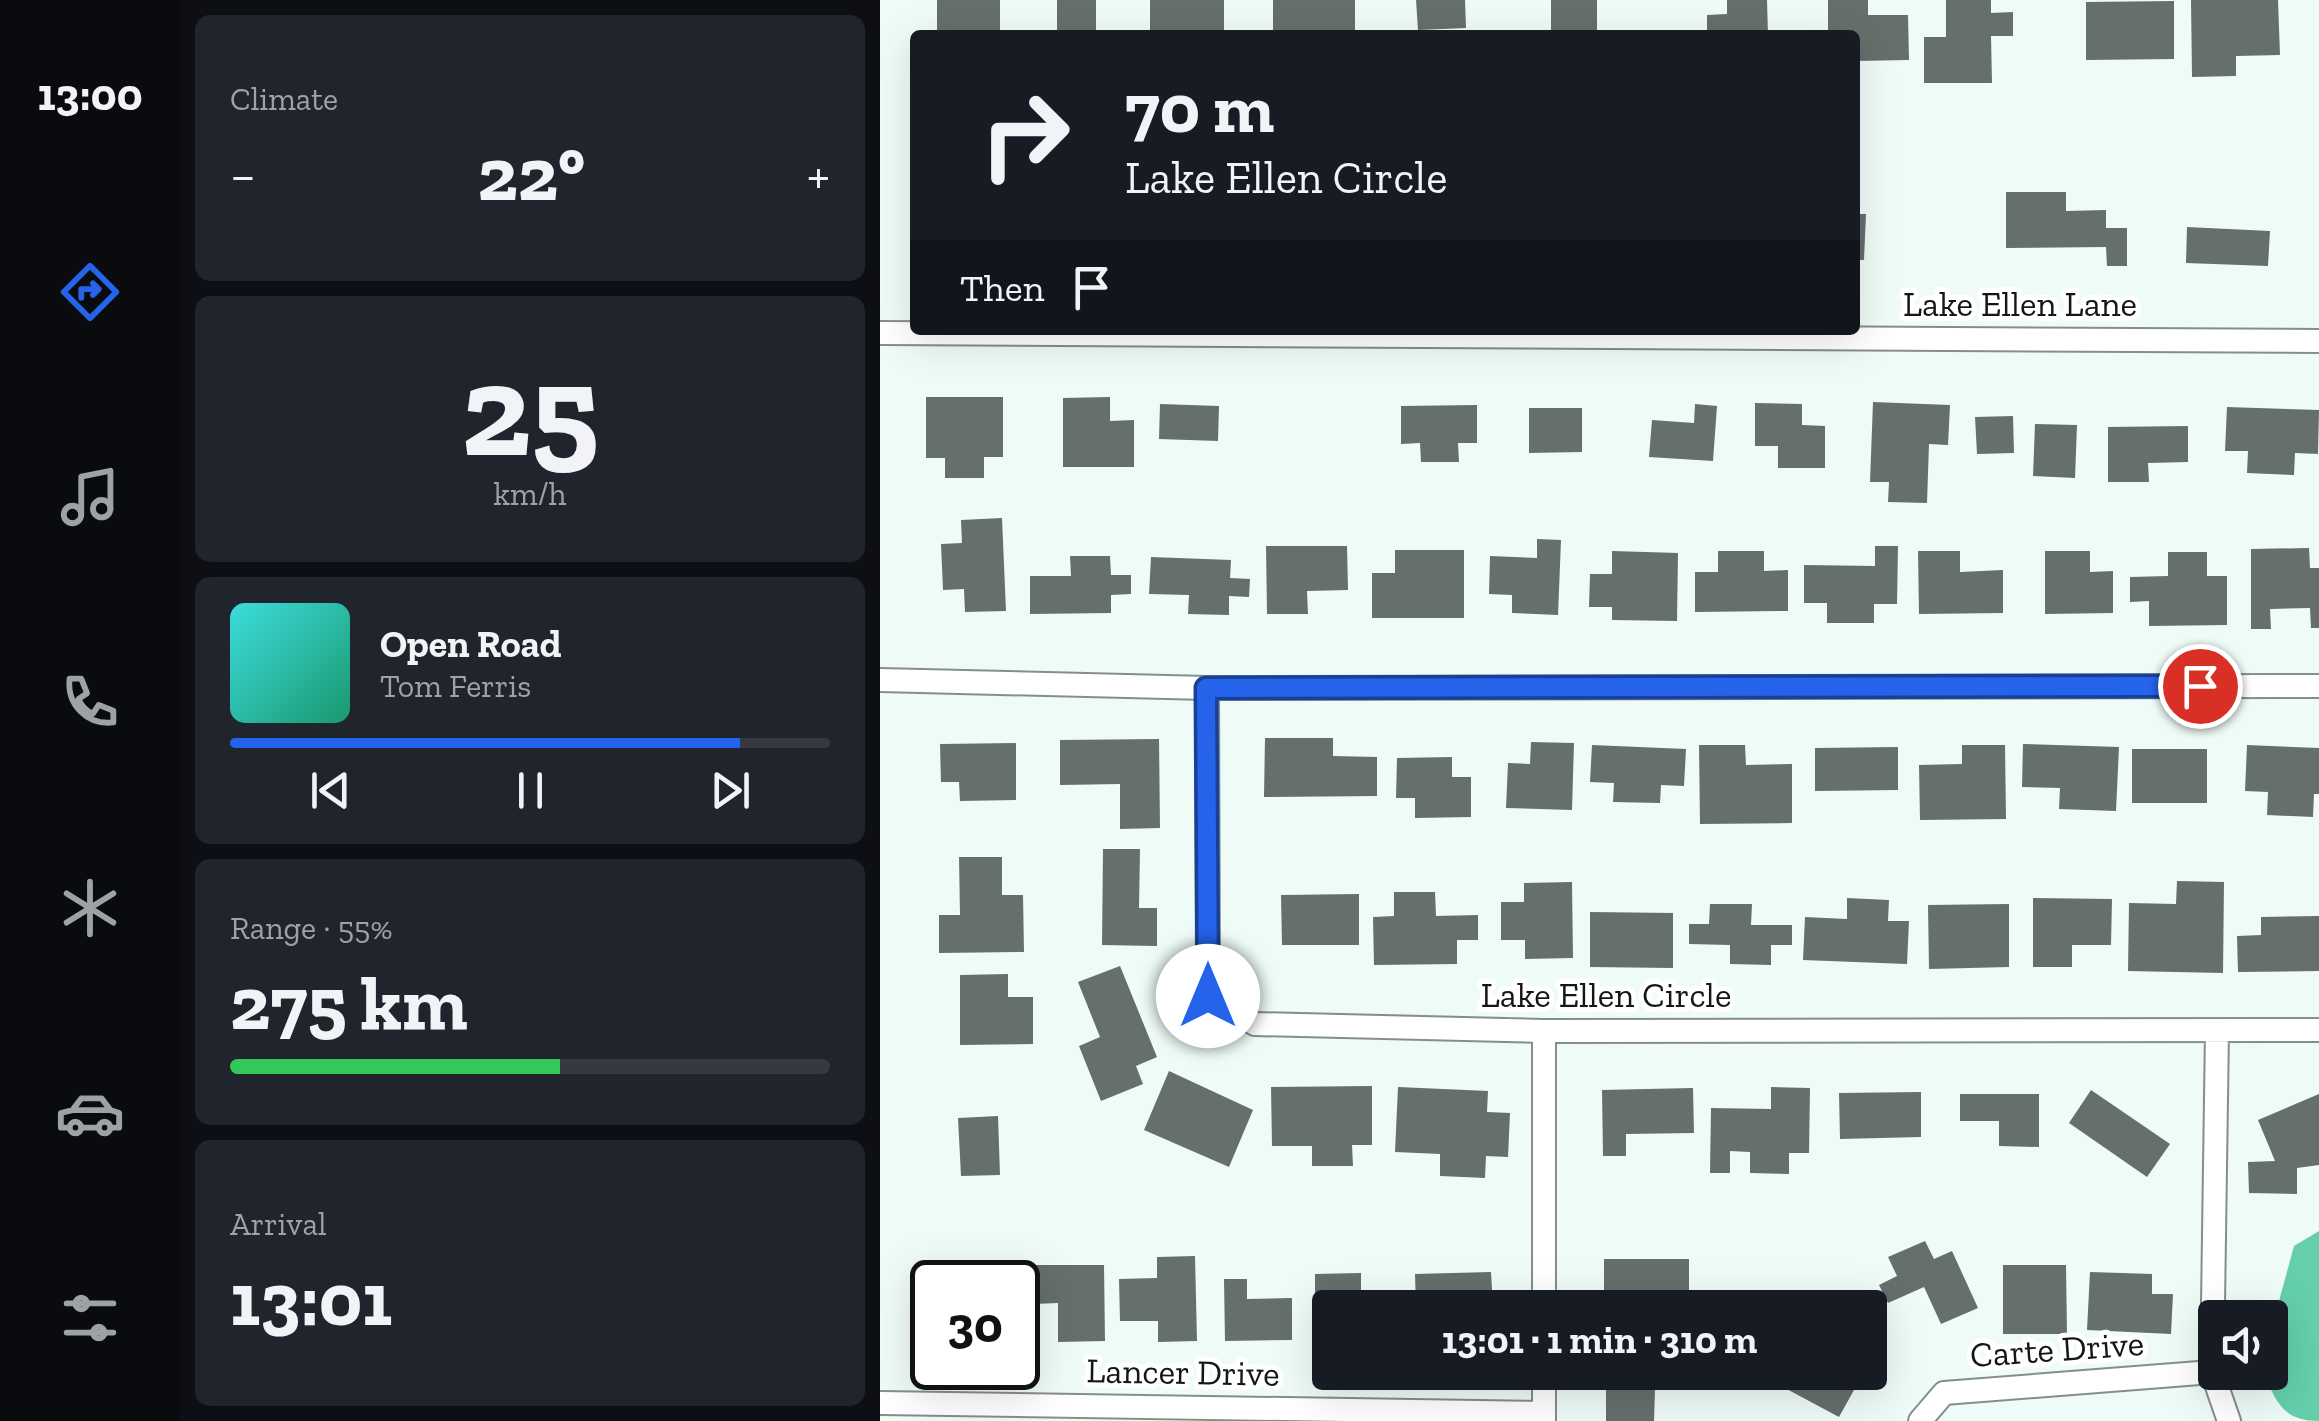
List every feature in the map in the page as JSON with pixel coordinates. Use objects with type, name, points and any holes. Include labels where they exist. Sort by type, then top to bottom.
[{"type":"street","name":"Lake Ellen Lane","points":[[880,332],[910,332]]},
{"type":"street","name":"Lake Ellen Lane","points":[[1360,335],[2319,341]]},
{"type":"street","points":[[880,680],[1206,688],[2319,686]]},
{"type":"street","name":"Lake Ellen Circle","points":[[1206,688],[1208,996],[1256,1024],[1544,1031],[2319,1030]]},
{"type":"street","points":[[1544,1031],[1544,1290]]},
{"type":"street","points":[[2213,1300],[2217,1031]]},
{"type":"street","name":"Carte Drive","points":[[1920,1421],[1944,1392],[2198,1373]]},
{"type":"street","points":[[1544,1390],[1544,1417]]},
{"type":"street","points":[[2219,1390],[2230,1421]]},
{"type":"street","name":"Lancer Drive","points":[[880,1402],[1544,1417]]},
{"type":"shaded area","points":[[2319,1231],[2319,1421],[2289,1413],[2272,1390],[2288,1390],[2288,1300],[2279,1300],[2294,1246]]},
{"type":"building","points":[[937,0],[1000,0],[1000,30],[937,30]]},
{"type":"building","points":[[1057,0],[1096,0],[1096,30],[1057,30]]},
{"type":"building","points":[[1150,0],[1224,0],[1224,30],[1150,30]]},
{"type":"building","points":[[1273,0],[1355,0],[1355,30],[1273,30]]},
{"type":"building","points":[[1416,0],[1465,0],[1466,28],[1418,30]]},
{"type":"building","points":[[1551,0],[1597,0],[1597,30],[1551,30]]},
{"type":"building","points":[[1727,0],[1767,0],[1768,30],[1707,30],[1707,15],[1727,14]]},
{"type":"building","points":[[1828,0],[1868,0],[1868,15],[1908,15],[1909,60],[1860,61],[1860,30],[1828,30]]},
{"type":"building","points":[[1946,0],[1991,0],[1991,13],[2013,12],[2013,36],[1991,36],[1992,83],[1924,83],[1924,37],[1946,37]]},
{"type":"building","points":[[2191,0],[2278,0],[2280,55],[2236,56],[2236,76],[2192,77]]},
{"type":"building","points":[[2174,1],[2174,59],[2086,60],[2086,2]]},
{"type":"building","points":[[2006,192],[2066,192],[2066,211],[2106,210],[2106,228],[2127,228],[2127,266],[2107,266],[2106,247],[2006,248]]},
{"type":"building","points":[[1860,214],[1866,214],[1864,260],[1860,260]]},
{"type":"building","points":[[2187,227],[2270,231],[2268,266],[2186,263]]},
{"type":"building","points":[[926,397],[1003,397],[1003,457],[984,457],[984,478],[945,478],[945,458],[926,458]]},
{"type":"building","points":[[1110,397],[1110,421],[1134,420],[1134,467],[1063,467],[1063,398]]},
{"type":"building","points":[[1873,402],[1950,405],[1948,445],[1929,444],[1927,503],[1888,502],[1889,482],[1870,482]]},
{"type":"building","points":[[1755,403],[1802,404],[1802,425],[1825,426],[1825,468],[1778,468],[1778,446],[1755,446]]},
{"type":"building","points":[[1160,404],[1219,406],[1218,441],[1159,439]]},
{"type":"building","points":[[1695,404],[1717,406],[1713,461],[1649,457],[1652,420],[1694,423]]},
{"type":"building","points":[[1477,405],[1477,443],[1458,443],[1459,462],[1421,462],[1420,443],[1401,444],[1401,406]]},
{"type":"building","points":[[2227,407],[2319,410],[2318,454],[2295,453],[2294,475],[2247,473],[2248,451],[2225,451]]},
{"type":"building","points":[[1529,408],[1582,408],[1582,452],[1529,453]]},
{"type":"building","points":[[2013,416],[2014,453],[1977,454],[1975,417]]},
{"type":"building","points":[[2035,424],[2077,425],[2075,478],[2033,476]]},
{"type":"building","points":[[2188,426],[2188,462],[2148,463],[2149,482],[2108,482],[2108,427]]},
{"type":"building","points":[[1002,518],[1006,611],[965,612],[964,589],[943,590],[941,544],[962,543],[961,520]]},
{"type":"building","points":[[1537,539],[1561,540],[1558,615],[1512,613],[1512,595],[1489,594],[1490,556],[1537,558]]},
{"type":"building","points":[[1266,546],[1347,546],[1348,590],[1307,591],[1308,614],[1267,614]]},
{"type":"building","points":[[1875,546],[1898,546],[1897,604],[1874,604],[1874,623],[1827,623],[1827,603],[1804,603],[1804,565],[1875,566]]},
{"type":"building","points":[[2309,548],[2310,568],[2319,568],[2319,628],[2311,628],[2310,608],[2270,609],[2271,629],[2251,629],[2251,549]]},
{"type":"building","points":[[1395,550],[1464,550],[1464,618],[1372,618],[1372,573],[1395,573]]},
{"type":"building","points":[[1612,551],[1678,553],[1677,621],[1612,620],[1612,607],[1589,607],[1590,574],[1612,574]]},
{"type":"building","points":[[1718,551],[1764,551],[1764,571],[1788,570],[1788,611],[1695,612],[1695,572],[1718,572]]},
{"type":"building","points":[[1918,551],[1960,551],[1960,572],[2003,570],[2003,613],[1919,614]]},
{"type":"building","points":[[2045,551],[2090,551],[2090,572],[2113,571],[2113,613],[2045,614]]},
{"type":"building","points":[[2168,552],[2207,552],[2207,576],[2227,576],[2227,625],[2149,626],[2149,601],[2130,602],[2130,577],[2168,576]]},
{"type":"building","points":[[1070,556],[1110,556],[1111,575],[1131,575],[1131,594],[1111,595],[1111,613],[1030,614],[1030,576],[1071,576]]},
{"type":"building","points":[[1151,557],[1231,560],[1230,578],[1250,579],[1249,597],[1229,596],[1229,615],[1188,614],[1189,595],[1149,594]]},
{"type":"building","points":[[1265,738],[1333,738],[1333,756],[1377,757],[1377,796],[1264,797]]},
{"type":"building","points":[[1159,739],[1160,828],[1120,829],[1120,784],[1060,785],[1060,740]]},
{"type":"building","points":[[1531,742],[1574,743],[1572,810],[1506,808],[1508,763],[1530,764]]},
{"type":"building","points":[[1016,743],[1016,800],[960,801],[959,782],[941,782],[940,744]]},
{"type":"building","points":[[2023,744],[2119,747],[2116,811],[2059,809],[2060,788],[2022,787]]},
{"type":"building","points":[[1592,745],[1686,749],[1684,786],[1661,785],[1660,803],[1613,802],[1614,783],[1590,782]]},
{"type":"building","points":[[1699,745],[1745,745],[1746,765],[1792,764],[1792,823],[1700,824]]},
{"type":"building","points":[[1962,745],[2005,745],[2006,819],[1920,820],[1919,765],[1962,764]]},
{"type":"building","points":[[2247,745],[2319,748],[2319,794],[2314,794],[2313,817],[2267,815],[2268,792],[2245,791]]},
{"type":"building","points":[[1898,747],[1898,790],[1815,791],[1815,748]]},
{"type":"building","points":[[2132,749],[2207,749],[2207,803],[2132,803]]},
{"type":"building","points":[[1452,757],[1452,777],[1471,777],[1471,817],[1415,818],[1415,798],[1396,798],[1397,758]]},
{"type":"building","points":[[1103,849],[1140,849],[1139,908],[1157,908],[1157,946],[1102,945]]},
{"type":"building","points":[[959,857],[1002,857],[1002,895],[1023,895],[1024,952],[939,953],[939,915],[960,915]]},
{"type":"building","points":[[2177,881],[2224,882],[2223,973],[2128,971],[2129,903],[2176,904]]},
{"type":"building","points":[[1572,882],[1573,958],[1525,959],[1525,940],[1501,940],[1501,902],[1524,902],[1524,883]]},
{"type":"building","points":[[1394,892],[1435,892],[1436,916],[1478,915],[1478,940],[1457,940],[1457,964],[1374,965],[1373,917],[1394,916]]},
{"type":"building","points":[[1359,894],[1359,945],[1282,945],[1281,895]]},
{"type":"building","points":[[1847,898],[1889,900],[1888,921],[1909,921],[1907,964],[1803,960],[1805,917],[1847,919]]},
{"type":"building","points":[[2033,898],[2112,899],[2111,945],[2072,945],[2072,967],[2033,967]]},
{"type":"building","points":[[1710,904],[1752,904],[1751,925],[1792,925],[1792,945],[1771,945],[1771,965],[1730,964],[1730,945],[1689,944],[1689,924],[1709,924]]},
{"type":"building","points":[[2009,904],[2009,967],[1929,969],[1928,905]]},
{"type":"building","points":[[1590,912],[1673,913],[1673,968],[1590,967]]},
{"type":"building","points":[[2319,916],[2319,971],[2238,972],[2237,936],[2261,935],[2261,917]]},
{"type":"building","points":[[1120,966],[1157,1057],[1136,1066],[1143,1084],[1101,1101],[1079,1046],[1100,1037],[1078,982]]},
{"type":"building","points":[[1008,974],[1008,997],[1033,997],[1033,1044],[960,1045],[960,975]]},
{"type":"building","points":[[1169,1071],[1253,1110],[1229,1167],[1144,1130]]},
{"type":"building","points":[[1372,1086],[1372,1145],[1352,1145],[1353,1166],[1312,1166],[1312,1146],[1272,1146],[1271,1087]]},
{"type":"building","points":[[1398,1087],[1488,1091],[1487,1112],[1510,1113],[1508,1157],[1486,1156],[1485,1178],[1440,1176],[1440,1154],[1395,1152]]},
{"type":"building","points":[[1771,1087],[1810,1088],[1809,1153],[1789,1153],[1789,1174],[1750,1173],[1750,1152],[1730,1151],[1730,1173],[1710,1173],[1711,1108],[1771,1109]]},
{"type":"building","points":[[1693,1088],[1694,1133],[1626,1134],[1626,1156],[1603,1156],[1602,1090]]},
{"type":"building","points":[[2091,1090],[2170,1144],[2147,1177],[2069,1123]]},
{"type":"building","points":[[1921,1092],[1921,1137],[1840,1139],[1839,1093]]},
{"type":"building","points":[[1960,1094],[2039,1094],[2039,1147],[1999,1146],[1999,1121],[1960,1121]]},
{"type":"building","points":[[2319,1094],[2319,1165],[2297,1168],[2297,1194],[2249,1193],[2248,1162],[2275,1161],[2258,1120]]},
{"type":"building","points":[[998,1116],[1000,1175],[961,1176],[958,1118]]},
{"type":"building","points":[[1925,1241],[1934,1259],[1952,1251],[1978,1308],[1941,1324],[1924,1287],[1888,1303],[1887,1290],[1879,1285],[1897,1276],[1888,1257]]},
{"type":"building","points":[[1195,1256],[1197,1341],[1158,1342],[1158,1321],[1120,1321],[1119,1279],[1157,1278],[1157,1257]]},
{"type":"building","points":[[1604,1259],[1689,1259],[1689,1290],[1604,1290]]},
{"type":"building","points":[[1040,1265],[1104,1265],[1105,1341],[1058,1342],[1058,1303],[1040,1304]]},
{"type":"building","points":[[2003,1265],[2066,1265],[2067,1334],[2003,1334]]},
{"type":"building","points":[[1491,1272],[1492,1290],[1415,1290],[1415,1274]]},
{"type":"building","points":[[2090,1272],[2152,1274],[2152,1294],[2173,1294],[2171,1334],[2087,1330]]},
{"type":"building","points":[[1361,1273],[1361,1290],[1315,1290],[1315,1274]]},
{"type":"building","points":[[1224,1279],[1247,1279],[1247,1299],[1292,1298],[1292,1340],[1225,1341]]},
{"type":"building","points":[[1606,1390],[1655,1390],[1654,1421],[1606,1421]]},
{"type":"building","points":[[1788,1390],[1854,1390],[1839,1417]]},
{"type":"route","points":[[1208,996],[1206,688],[2200,686]]}]
